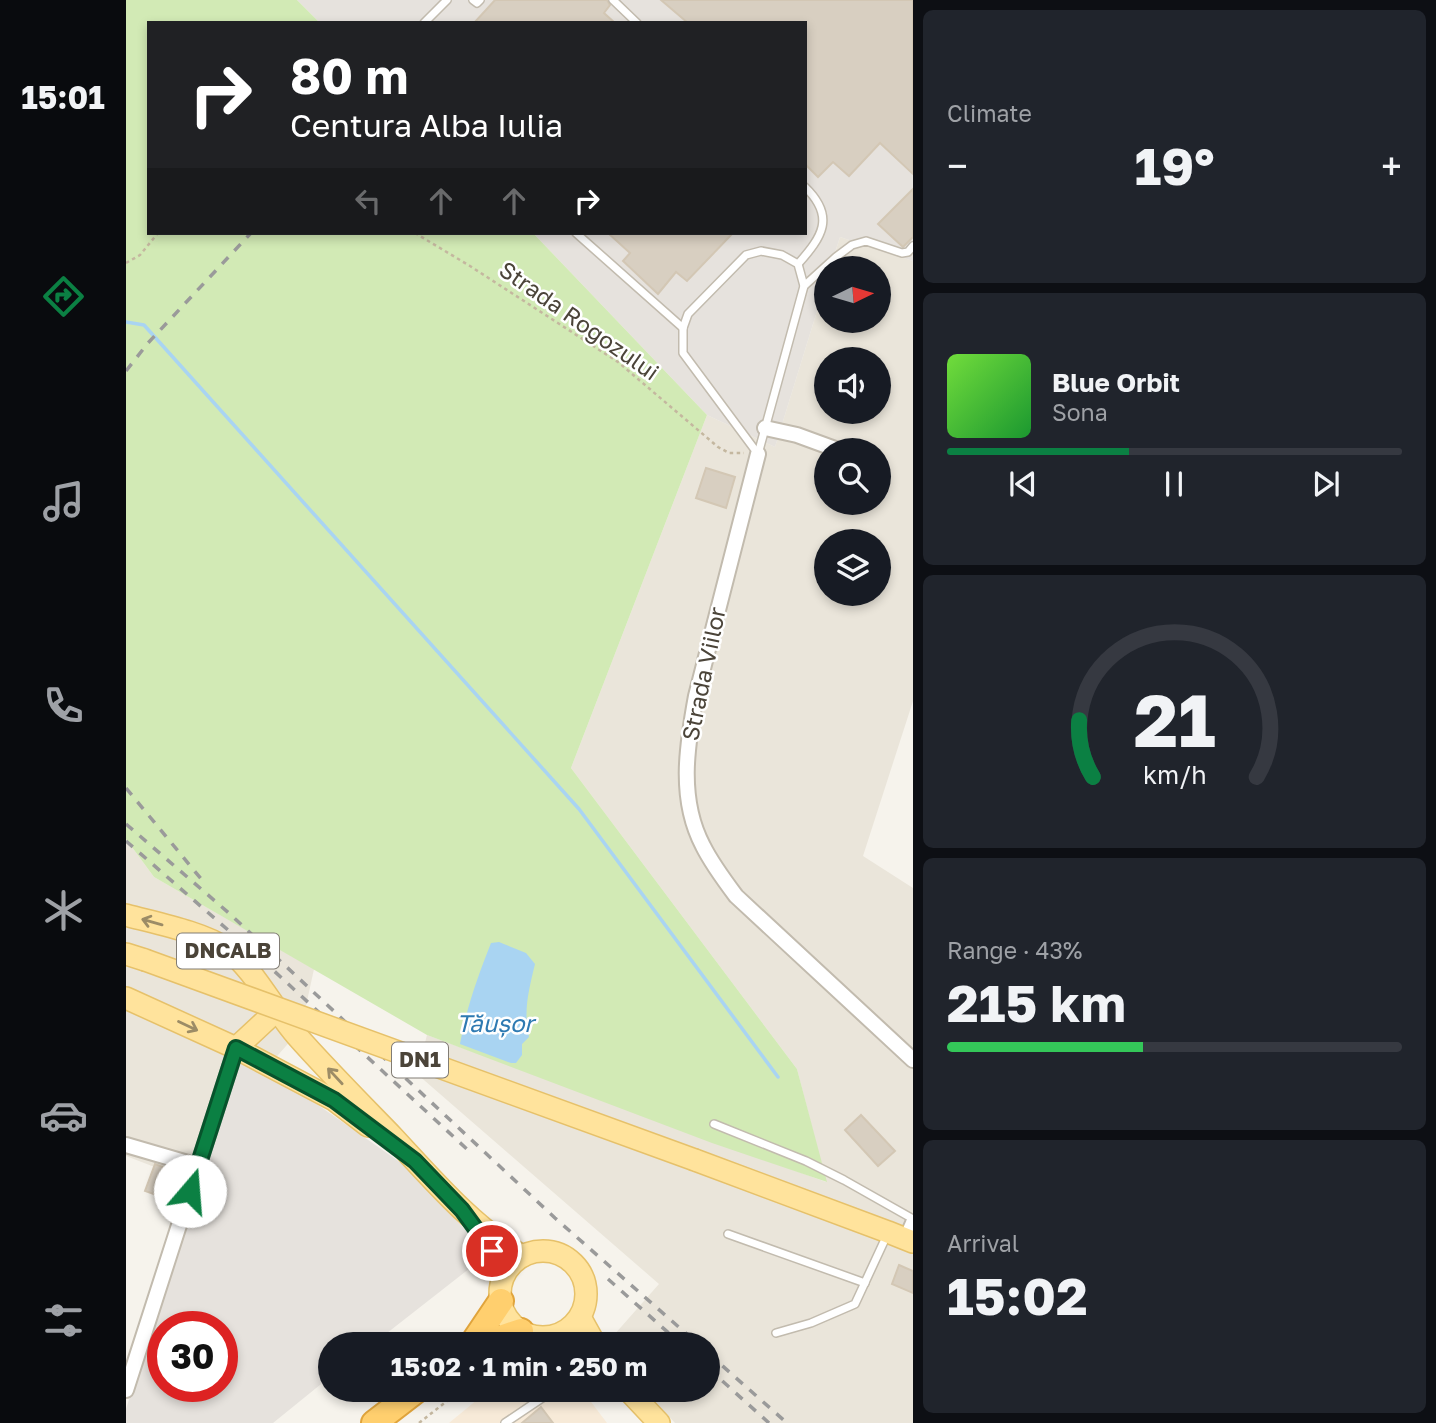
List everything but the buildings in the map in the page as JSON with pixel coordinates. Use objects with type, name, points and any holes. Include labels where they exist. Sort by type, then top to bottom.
[{"type":"highway","points":[[478,1332],[502,1288]]},
{"type":"highway","points":[[374,1423],[401,1402]]},
{"type":"main road","name":"DNCALB","points":[[126,915],[201,937],[226,949],[245,967],[297,1035],[462,1210],[501,1244],[522,1256]]},
{"type":"main road","name":"DN1","points":[[135,957],[695,1160],[906,1231]]},
{"type":"main road","name":"DNCALB","points":[[126,998],[236,1048],[334,1100],[415,1161]]},
{"type":"main road","points":[[236,1048],[277,1010]]},
{"type":"main road","name":"DNCALB","points":[[462,1210],[492,1251],[502,1288],[505,1313],[521,1331]]},
{"type":"main road","points":[[502,1288],[512,1265],[522,1256],[535,1251],[550,1251],[563,1255],[575,1264],[583,1276],[587,1290],[586,1304],[570,1332]]},
{"type":"main road","points":[[580,1317],[588,1332]]},
{"type":"main road","points":[[639,1402],[659,1423]]},
{"type":"street","points":[[765,428],[814,441]]},
{"type":"street","name":"Strada Viilor","points":[[758,454],[688,736],[686,782],[691,817],[701,844],[736,896],[913,1060]]},
{"type":"street","points":[[126,1391],[236,1048]]},
{"type":"street","points":[[126,1145],[198,1166]]},
{"type":"lane","points":[[426,21],[447,0]]},
{"type":"lane","points":[[473,0],[477,3],[480,0]]},
{"type":"lane","points":[[613,0],[634,21]]},
{"type":"lane","points":[[798,264],[815,245],[824,224],[822,209],[807,190]]},
{"type":"lane","points":[[578,235],[683,328]]},
{"type":"lane","points":[[804,286],[852,245],[866,241],[902,253],[913,246]]},
{"type":"lane","points":[[761,251],[782,256],[798,264],[804,286],[758,454],[683,353],[683,328],[688,314],[746,256],[761,251]]},
{"type":"lane","points":[[714,1124],[806,1161],[844,1180],[906,1231],[865,1283],[855,1304],[811,1323],[776,1333]]},
{"type":"lane","points":[[728,1234],[865,1283]]},
{"type":"lane","points":[[505,1423],[536,1402]]},
{"type":"path","points":[[126,263],[140,255],[156,235]]},
{"type":"path","name":"Strada Rogozului","points":[[418,235],[618,362],[719,447],[730,453],[758,454]]},
{"type":"path","points":[[419,1423],[446,1402]]},
{"type":"shaded area","points":[[297,0],[913,0],[913,261],[840,237],[834,256],[814,256],[814,321],[775,447],[707,415],[535,235],[807,235],[807,21],[318,21]]},
{"type":"shaded area","points":[[840,237],[913,261],[913,701],[863,856],[913,888],[913,1423],[675,1423],[656,1402],[720,1402],[720,1332],[617,1332],[659,1284],[417,1074],[427,1035],[826,1182],[797,1069],[571,768],[707,415],[775,447],[814,321],[814,333],[891,333],[891,256],[834,256]]},
{"type":"shaded area","points":[[126,839],[154,877],[314,969],[301,1029],[242,1096],[209,1188],[126,1156]]},
{"type":"shaded area","points":[[239,1060],[308,1098],[404,1165],[488,1254],[388,1332],[318,1332],[318,1387],[273,1423],[126,1423],[126,1409],[147,1344],[147,1402],[238,1402],[238,1311],[158,1311]]},
{"type":"shaded area","points":[[474,1402],[591,1402],[607,1423],[449,1423]]},
{"type":"green space","points":[[126,0],[297,0],[318,21],[147,21],[147,235],[535,235],[707,415],[571,768],[797,1069],[827,1182],[712,1143],[427,1035],[154,877],[126,839]]},
{"type":"water","name":"Tăușor","points":[[499,942],[526,953],[535,964],[527,1009],[529,1037],[522,1044],[522,1055],[516,1063],[460,1044],[469,1005],[486,955],[491,943]]},
{"type":"waterway","points":[[126,322],[144,325],[579,809],[778,1077]]},
{"type":"railway","points":[[126,371],[148,343],[249,235]]},
{"type":"railway","points":[[126,788],[202,880]]},
{"type":"railway","points":[[126,824],[230,914],[555,1218],[684,1332]]},
{"type":"railway","points":[[126,841],[259,957],[469,1151]]},
{"type":"railway","points":[[608,1279],[668,1332]]},
{"type":"railway","points":[[720,1364],[787,1423]]},
{"type":"railway","points":[[720,1379],[769,1423]]},
{"type":"route","points":[[190,1191],[236,1048],[334,1100],[415,1161],[462,1210],[492,1251]]}]
